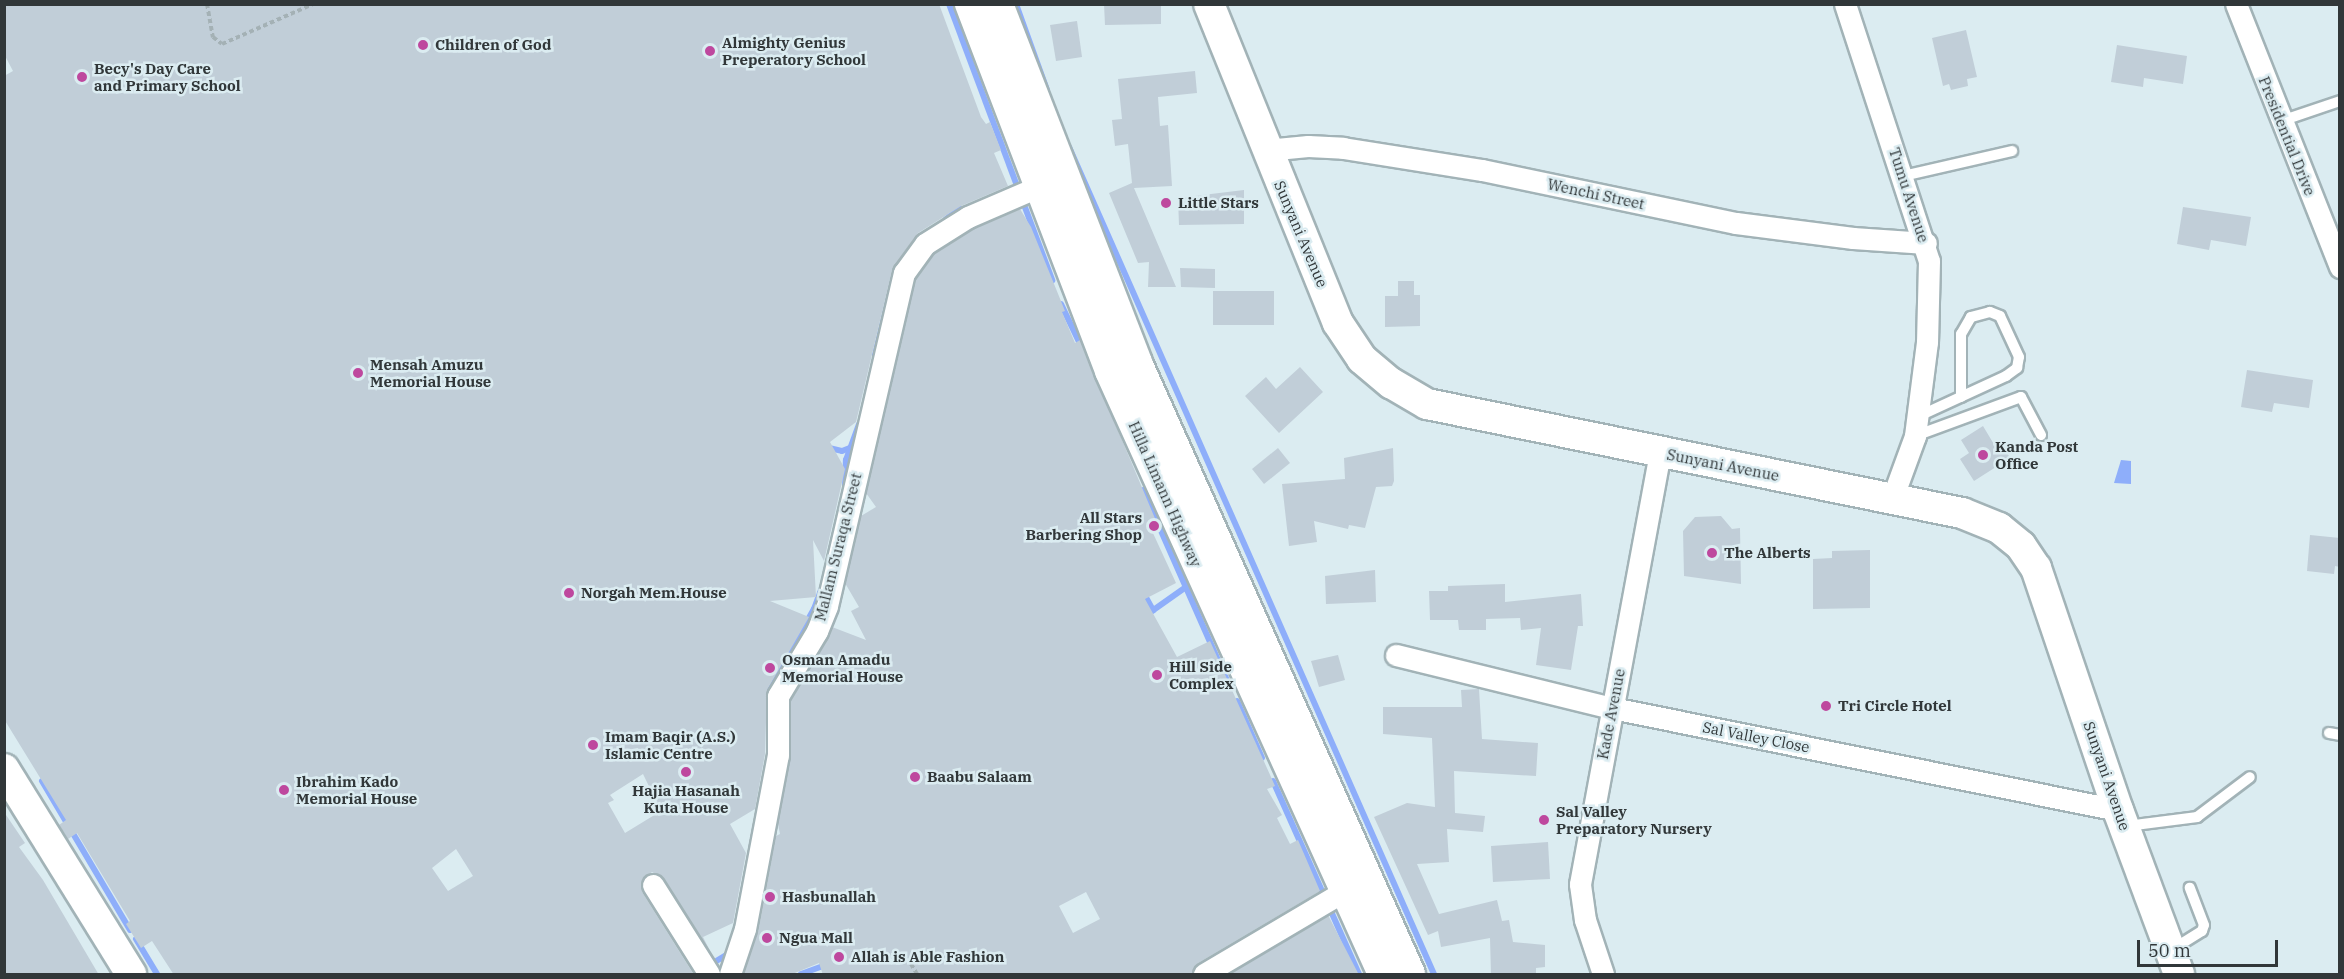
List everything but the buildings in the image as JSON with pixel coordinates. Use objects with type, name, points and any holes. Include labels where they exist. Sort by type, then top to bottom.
[{"type":"main road","name":"Hilla Limann Highway","points":[[970,4],[1110,371],[1383,975]]},
{"type":"main road","name":"Hilla Limann Highway","points":[[998,4],[1137,363],[1410,975]]},
{"type":"main road","name":"Sunyani Avenue","points":[[1209,4],[1266,150],[1338,322],[1362,359],[1391,382],[1427,404],[1660,453],[1893,496],[1962,513],[1999,528],[2030,556],[2174,963]]},
{"type":"main road","points":[[4,769],[131,975]]},
{"type":"street","name":"Tumu Avenue","points":[[1845,4],[1926,243],[1930,300],[1916,427],[1893,496]]},
{"type":"street","name":"Presidential Drive","points":[[2236,4],[2340,267]]},
{"type":"street","name":"Wenchi Street","points":[[1266,150],[1308,146],[1343,148],[1482,170],[1736,223],[1853,238],[1926,243]]},
{"type":"street","name":"Mallam Suraqa Street","points":[[730,975],[745,928],[778,754],[778,696],[827,606],[904,273],[926,244],[945,231],[1040,186]]},
{"type":"street","name":"Kade Avenue","points":[[1602,975],[1585,920],[1580,884],[1660,453]]},
{"type":"street","name":"Sal Valley Close","points":[[1396,655],[1612,708],[2121,818]]},
{"type":"street","points":[[653,885],[709,975]]},
{"type":"street","points":[[1204,975],[1346,890]]},
{"type":"lane","points":[[2281,121],[2340,101]]},
{"type":"lane","points":[[1903,176],[2012,151]]},
{"type":"lane","points":[[1916,427],[1961,397],[2017,368],[2019,357],[2000,316],[1990,312],[1971,317],[1961,334],[1961,397]]},
{"type":"lane","points":[[1916,427],[2021,397],[2041,435]]},
{"type":"lane","points":[[2121,818],[2197,817],[2250,777]]},
{"type":"lane","points":[[2174,963],[2202,931],[2203,918],[2190,888]]},
{"type":"path","points":[[207,4],[213,37],[222,44],[313,4]]},
{"type":"path","points":[[911,964],[917,975]]},
{"type":"water","points":[[2121,460],[2131,461],[2131,484],[2114,483]]},
{"type":"waterway","points":[[949,4],[1052,280]]},
{"type":"waterway","points":[[1016,4],[1047,90]]},
{"type":"waterway","points":[[1069,147],[1434,974]]},
{"type":"waterway","points":[[946,219],[959,209],[957,200]]},
{"type":"waterway","points":[[875,355],[893,281]]},
{"type":"waterway","points":[[1061,304],[1081,346]]},
{"type":"waterway","points":[[845,486],[846,460],[859,424]]},
{"type":"waterway","points":[[825,447],[842,451],[850,448]]},
{"type":"waterway","points":[[1143,490],[1230,687]]},
{"type":"waterway","points":[[1152,611],[1186,587]]},
{"type":"waterway","points":[[770,696],[770,687],[814,609],[821,590]]},
{"type":"waterway","points":[[1143,592],[1153,610]]},
{"type":"waterway","points":[[827,631],[838,601]]},
{"type":"waterway","points":[[1237,701],[1262,758]]},
{"type":"waterway","points":[[42,781],[130,930]]},
{"type":"waterway","points":[[1273,781],[1359,974]]},
{"type":"waterway","points":[[1283,939],[1304,929]]},
{"type":"waterway","points":[[136,939],[157,974]]},
{"type":"waterway","points":[[708,966],[730,953]]},
{"type":"waterway","points":[[801,974],[826,965]]},
{"type":"place","name":"Children of God","points":[[423,45]]},
{"type":"place","name":"Almighty Genius Preperatory School","points":[[710,51]]},
{"type":"place","name":"Becy's Day Care and Primary School","points":[[82,77]]},
{"type":"place","name":"Little Stars","points":[[1166,203]]},
{"type":"place","name":"Mensah Amuzu Memorial House","points":[[358,373]]},
{"type":"place","name":"Kanda Post Office","points":[[1983,455]]},
{"type":"place","name":"All Stars Barbering Shop","points":[[1154,526]]},
{"type":"place","name":"The Alberts","points":[[1712,553]]},
{"type":"place","name":"Norgah Mem.House","points":[[569,593]]},
{"type":"place","name":"Osman Amadu Memorial House","points":[[770,668]]},
{"type":"place","name":"Hill Side Complex","points":[[1157,675]]},
{"type":"place","name":"Tri Circle Hotel","points":[[1826,706]]},
{"type":"place","name":"Imam Baqir (A.S.) Islamic Centre","points":[[593,745]]},
{"type":"place","name":"Hajia Hasanah Kuta House","points":[[686,772]]},
{"type":"place","name":"Baabu Salaam","points":[[915,777]]},
{"type":"place","name":"Ibrahim Kado Memorial House","points":[[284,790]]},
{"type":"place","name":"Sal Valley Preparatory Nursery","points":[[1544,820]]},
{"type":"place","name":"Hasbunallah","points":[[770,897]]},
{"type":"place","name":"Ngua Mall","points":[[767,938]]},
{"type":"place","name":"Allah is Able Fashion","points":[[839,957]]}]
